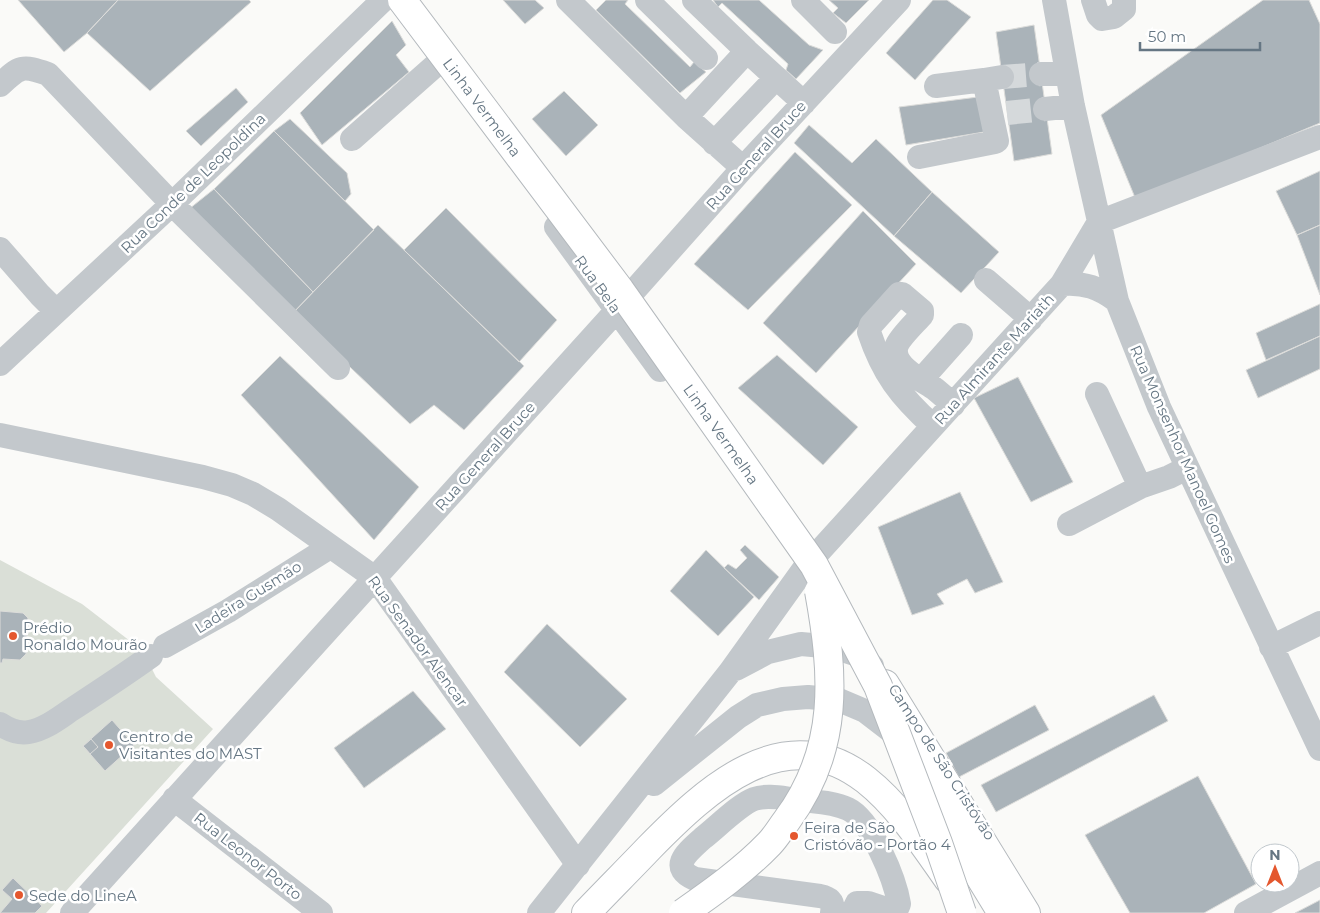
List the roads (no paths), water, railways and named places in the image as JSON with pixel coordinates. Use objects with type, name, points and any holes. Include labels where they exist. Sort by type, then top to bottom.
[{"type":"main road","name":"Linha Vermelha","points":[[402,0],[620,290],[810,565],[878,686],[938,843],[962,913]]},
{"type":"main road","name":"Linha Vermelha","points":[[412,0],[623,284],[820,560],[884,684],[944,841],[968,913]]},
{"type":"main road","points":[[684,913],[746,866],[771,842],[799,804],[814,776],[824,744],[829,713],[830,679],[825,627],[810,565]]},
{"type":"main road","points":[[884,684],[1026,913]]},
{"type":"main road","points":[[891,731],[1002,913]]},
{"type":"main road","points":[[586,913],[683,813],[726,779],[759,762],[786,755],[812,756],[842,765],[866,780],[897,811],[948,878],[968,913]]},
{"type":"street","name":"Rua Conde de Leopoldina","points":[[0,364],[172,204],[384,0]]},
{"type":"street","name":"Rua Bela","points":[[393,0],[617,311],[810,565]]},
{"type":"street","points":[[647,0],[706,58]]},
{"type":"street","points":[[694,0],[804,103]]},
{"type":"street","points":[[803,0],[836,32]]},
{"type":"street","name":"Rua General Bruce","points":[[72,913],[744,168],[899,0]]},
{"type":"street","name":"Rua Monsenhor Manoel Gomes","points":[[1054,0],[1073,106],[1117,301],[1159,407],[1320,749]]},
{"type":"street","points":[[1093,0],[1098,15],[1102,19],[1114,17],[1124,9],[1124,0]]},
{"type":"street","points":[[575,2],[686,117],[744,168]]},
{"type":"street","points":[[686,117],[747,51]]},
{"type":"street","points":[[352,139],[438,63]]},
{"type":"street","points":[[0,85],[14,72],[29,67],[48,74],[172,204],[338,368]]},
{"type":"street","points":[[1041,74],[1067,74]]},
{"type":"street","points":[[714,143],[776,78]]},
{"type":"street","points":[[918,157],[996,142],[997,140],[999,113],[993,78],[936,86]]},
{"type":"street","points":[[1045,108],[1073,106]]},
{"type":"street","points":[[1099,222],[1320,137]]},
{"type":"street","name":"Rua Almirante Mariath","points":[[730,672],[810,565],[1062,284],[1099,222]]},
{"type":"street","points":[[0,249],[56,311]]},
{"type":"street","points":[[986,280],[1031,319]]},
{"type":"street","points":[[1062,284],[1090,286],[1100,289],[1117,301]]},
{"type":"street","points":[[933,426],[900,394],[886,374],[869,332],[871,325],[899,294],[902,294],[922,311],[922,315],[897,344],[897,356],[908,371],[953,404]]},
{"type":"street","points":[[920,380],[961,335]]},
{"type":"street","points":[[1097,394],[1140,487]]},
{"type":"street","name":"Rua Senador Alencar","points":[[0,436],[203,477],[232,485],[253,494],[278,509],[375,578],[578,865]]},
{"type":"street","points":[[1069,524],[1140,487],[1169,477],[1187,468]]},
{"type":"street","name":"Ladeira Gusmão","points":[[0,724],[16,732],[27,732],[37,730],[51,723],[158,651],[228,611],[330,546]]},
{"type":"street","points":[[1271,647],[1320,623]]},
{"type":"street","name":"Campo de São Cristóvão","points":[[539,913],[730,672],[768,652],[801,644],[834,647],[858,656],[886,678],[902,697],[1038,913]]},
{"type":"street","name":"Campo de São Cristóvão","points":[[621,811],[738,717],[757,705],[783,699],[808,697],[839,700],[865,711],[891,731]]},
{"type":"street","points":[[832,913],[830,900],[820,896],[694,879],[687,876],[683,871],[682,859],[745,804],[754,799],[774,798],[837,805],[858,815],[867,827],[887,866],[898,899],[898,908],[892,911],[862,902],[855,905],[852,913]]},
{"type":"street","name":"Rua Leonor Porto","points":[[174,799],[321,913]]},
{"type":"street","points":[[1246,913],[1320,873]]},
{"type":"tunnel","points":[[1002,77],[1041,74]]},
{"type":"tunnel","points":[[1007,113],[1045,109]]},
{"type":"place","name":"Prédio Ronaldo Mourão","points":[[13,636]]},
{"type":"place","name":"Centro de Visitantes do MAST","points":[[109,745]]},
{"type":"place","name":"Feira de São Cristóvão - Portão 4","points":[[794,836]]},
{"type":"place","name":"Sede do LineA","points":[[19,895]]}]
